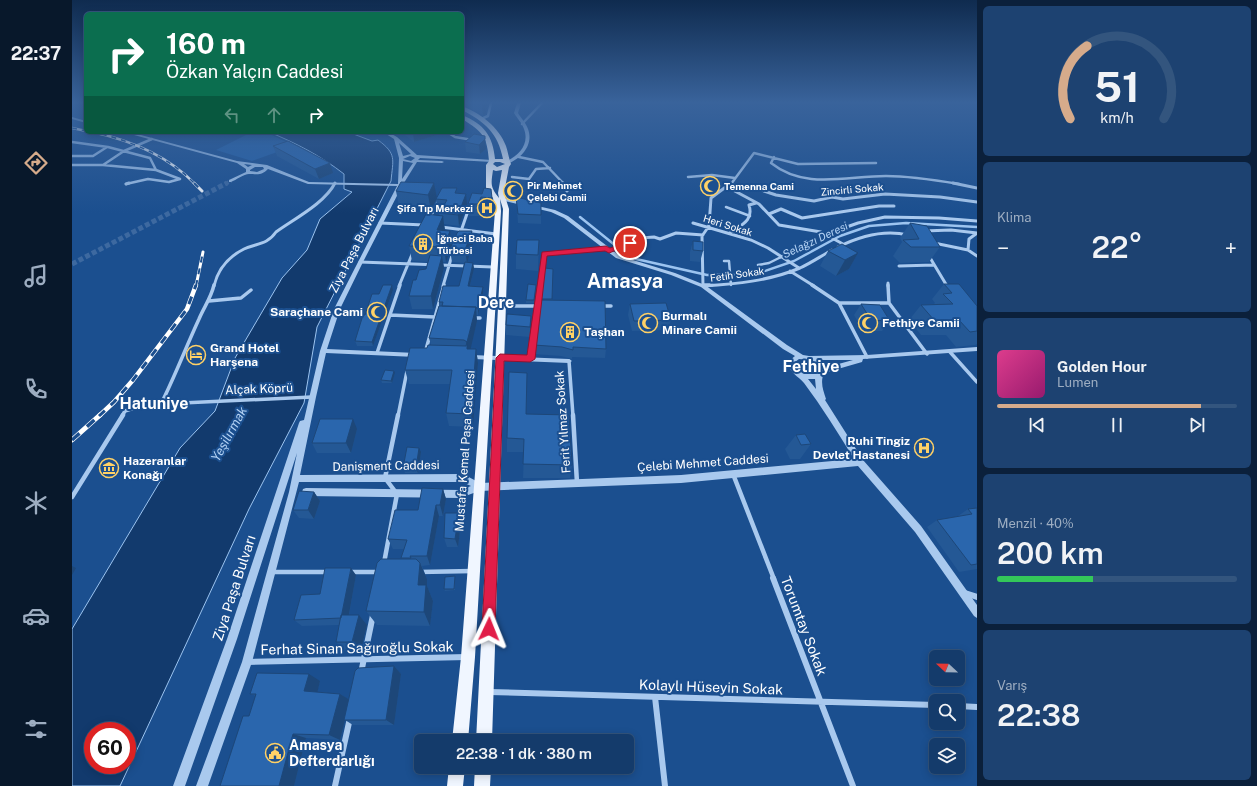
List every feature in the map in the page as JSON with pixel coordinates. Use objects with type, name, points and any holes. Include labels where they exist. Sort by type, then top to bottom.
[{"type":"main road","name":"Mustafa Kemal Paşa Caddesi","points":[[484,734],[506,209],[489,190],[489,140]]},
{"type":"main road","points":[[490,164],[496,169],[507,169],[502,143],[500,140]]},
{"type":"main road","name":"Mustafa Kemal Paşa Caddesi","points":[[495,198],[501,193],[507,169]]},
{"type":"main road","name":"Mustafa Kemal Paşa Caddesi","points":[[461,734],[468,657],[498,211],[495,198]]},
{"type":"main road","points":[[455,786],[456,774]]},
{"type":"main road","points":[[482,786],[483,774]]},
{"type":"street","points":[[104,165],[124,151],[150,140]]},
{"type":"street","points":[[155,140],[237,162],[260,165],[280,174],[308,183],[400,186],[416,158]]},
{"type":"street","name":"Ziya Paşa Bulvarı","points":[[202,786],[247,662],[293,492],[323,351],[337,309],[400,186],[402,159],[396,140]]},
{"type":"street","points":[[398,140],[416,158]]},
{"type":"street","points":[[468,140],[475,141]]},
{"type":"street","points":[[526,140],[522,154],[507,169],[529,179],[536,169],[550,168]]},
{"type":"street","points":[[72,142],[108,147],[150,158],[156,170]]},
{"type":"street","points":[[72,156],[93,156],[108,147]]},
{"type":"street","points":[[702,286],[703,235],[709,226],[712,196],[730,185],[754,153],[798,164],[876,164]]},
{"type":"street","points":[[402,159],[408,155],[416,158],[490,164]]},
{"type":"street","points":[[519,157],[543,162],[564,184],[567,191]]},
{"type":"street","name":"Zincirli Sokak","points":[[774,157],[771,163],[780,170],[811,179],[867,178],[871,176],[880,176],[924,179],[977,188]]},
{"type":"street","points":[[402,159],[409,162],[416,158]]},
{"type":"street","points":[[237,162],[248,171],[280,174]]},
{"type":"street","points":[[72,165],[104,165],[156,170],[180,179],[172,182],[146,179],[126,184]]},
{"type":"street","points":[[231,181],[260,165]]},
{"type":"street","points":[[261,172],[265,170],[266,167]]},
{"type":"street","points":[[688,177],[702,174],[717,174],[735,178]]},
{"type":"street","points":[[161,404],[176,374],[198,318],[212,295],[217,275],[224,263],[244,249],[271,239],[276,232],[321,200],[331,191],[336,183]]},
{"type":"street","points":[[730,185],[731,189],[756,203],[779,225],[801,228],[829,235],[842,243]]},
{"type":"street","name":"Zincirli Sokak","points":[[730,185],[749,186],[776,195],[814,201],[832,197],[843,199],[885,194],[940,197],[977,202]]},
{"type":"street","points":[[422,233],[441,196]]},
{"type":"street","points":[[495,198],[553,211],[566,217],[610,249],[618,257],[674,274],[702,286],[785,347],[819,365],[818,384],[823,404]]},
{"type":"street","points":[[459,237],[471,203]]},
{"type":"street","points":[[730,233],[740,224],[748,221],[751,212],[749,205],[756,203]]},
{"type":"street","points":[[769,214],[781,209],[802,218],[879,206],[894,206]]},
{"type":"street","points":[[726,207],[750,216]]},
{"type":"street","points":[[829,235],[858,223],[885,217],[939,218],[977,221]]},
{"type":"street","points":[[380,223],[425,226]]},
{"type":"street","name":"Heri Sokak","points":[[693,223],[751,240],[797,267]]},
{"type":"street","points":[[440,227],[496,234]]},
{"type":"street","points":[[919,232],[940,229],[977,233]]},
{"type":"street","points":[[530,359],[544,254],[610,249],[646,236],[655,236],[660,239],[676,233],[703,235]]},
{"type":"street","name":"Fetih Sokak","points":[[702,286],[731,285],[766,278],[790,271],[842,243],[860,236],[879,233],[904,234],[914,238]]},
{"type":"street","points":[[904,234],[911,233]]},
{"type":"street","points":[[968,250],[969,239],[977,233]]},
{"type":"street","points":[[926,241],[968,250],[977,256]]},
{"type":"street","points":[[758,265],[782,258],[809,244]]},
{"type":"street","points":[[377,353],[407,264],[416,246]]},
{"type":"street","points":[[424,355],[448,266],[454,251]]},
{"type":"street","points":[[927,252],[950,291]]},
{"type":"street","points":[[724,260],[729,261],[731,285]]},
{"type":"street","points":[[360,262],[494,267]]},
{"type":"street","points":[[899,266],[934,265]]},
{"type":"street","points":[[790,271],[839,303],[867,358]]},
{"type":"street","points":[[888,283],[889,303],[927,354]]},
{"type":"street","points":[[209,300],[241,298],[251,290]]},
{"type":"street","points":[[839,303],[889,303]]},
{"type":"street","points":[[502,306],[544,306]]},
{"type":"street","points":[[596,306],[611,306]]},
{"type":"street","points":[[390,315],[442,317]]},
{"type":"street","points":[[465,318],[480,318]]},
{"type":"street","points":[[785,347],[792,361],[792,367],[800,374],[823,404],[860,462],[918,529],[977,613]]},
{"type":"street","points":[[792,361],[798,357],[867,358],[977,349]]},
{"type":"street","points":[[323,351],[432,356]]},
{"type":"street","points":[[950,352],[977,382]]},
{"type":"street","points":[[381,580],[397,494],[385,478],[411,354]]},
{"type":"street","points":[[473,357],[569,361]]},
{"type":"street","points":[[800,374],[808,377],[867,358]]},
{"type":"street","name":"Ferit Yılmaz Sokak","points":[[569,361],[577,482]]},
{"type":"street","name":"Ziya Paşa Bulvarı","points":[[179,786],[232,639],[312,397]]},
{"type":"street","name":"Alçak Köprü","points":[[72,497],[125,411],[134,408],[161,404],[312,397]]},
{"type":"street","name":"Çelebi Mehmet Caddesi","points":[[479,487],[681,479],[860,462]]},
{"type":"street","name":"Torumtay Sokak","points":[[733,474],[852,786]]},
{"type":"street","name":"Danişment Caddesi","points":[[296,479],[462,478],[479,487]]},
{"type":"street","points":[[293,492],[460,494],[479,487]]},
{"type":"street","points":[[413,572],[473,571]]},
{"type":"street","points":[[271,572],[336,572]]},
{"type":"street","points":[[343,572],[383,572]]},
{"type":"street","points":[[962,592],[977,596]]},
{"type":"street","points":[[359,682],[375,609]]},
{"type":"street","name":"Ferhat Sinan Sağıroğlu Sokak","points":[[247,662],[468,657]]},
{"type":"street","name":"Kolaylı Hüseyin Sokak","points":[[486,692],[929,705]]},
{"type":"street","points":[[655,697],[666,786]]},
{"type":"street","points":[[965,706],[977,707]]},
{"type":"street","points":[[335,786],[352,712]]},
{"type":"shaded area","points":[[237,140],[281,140],[294,146],[252,161],[216,150]]},
{"type":"water","name":"Yeşilırmak","points":[[287,140],[378,140],[391,153],[393,162],[391,181],[317,327],[304,403],[249,509],[136,752],[136,722],[84,722],[84,774],[126,774],[120,786],[72,786],[72,629],[180,448],[215,411],[235,358],[282,278],[307,250],[320,219],[352,192],[344,189],[344,174],[317,156]]},
{"type":"building","points":[[468,140],[484,140],[479,145],[465,142]]},
{"type":"building","points":[[288,141],[330,163],[315,169],[273,146]]},
{"type":"building","points":[[401,182],[434,183],[428,195],[396,191]]},
{"type":"building","points":[[442,188],[457,188],[455,193],[466,194],[458,215],[439,213],[447,200],[436,199]]},
{"type":"building","points":[[484,188],[491,189],[492,198],[481,197],[478,204],[468,204],[472,193],[482,194]]},
{"type":"building","points":[[516,197],[541,203],[541,215],[518,214]]},
{"type":"building","points":[[426,214],[443,216],[437,230],[450,231],[444,247],[409,246]]},
{"type":"building","points":[[910,223],[927,226],[940,247],[911,247],[903,240],[919,239]]},
{"type":"building","points":[[459,231],[472,231],[465,250],[450,249],[457,233]]},
{"type":"building","points":[[517,240],[539,240],[538,255],[516,254]]},
{"type":"building","points":[[693,241],[703,242],[703,251],[693,250]]},
{"type":"building","points":[[842,244],[858,253],[845,260],[828,251]]},
{"type":"building","points":[[430,255],[442,256],[431,296],[409,296],[413,280],[416,280],[419,270],[426,269]]},
{"type":"building","points":[[465,262],[473,263],[468,286],[483,287],[478,308],[442,306],[443,302],[439,302],[443,286],[459,286]]},
{"type":"building","points":[[545,268],[553,269],[552,299],[541,299]]},
{"type":"building","points":[[528,284],[536,285],[534,300],[526,300]]},
{"type":"building","points":[[944,284],[959,284],[977,306],[977,331],[970,332],[959,320],[934,320],[921,305],[953,304],[943,294],[952,293]]},
{"type":"building","points":[[383,285],[392,285],[372,342],[355,341],[363,315],[365,315],[372,294],[379,294]]},
{"type":"building","name":"Taşhan","points":[[540,300],[605,301],[606,349],[573,347],[573,350],[562,347],[534,345]]},
{"type":"building","points":[[666,303],[671,320],[634,321],[630,304]]},
{"type":"building","points":[[861,304],[880,305],[890,321],[871,320]]},
{"type":"building","points":[[439,306],[476,307],[467,342],[464,340],[429,338]]},
{"type":"building","points":[[507,314],[531,316],[530,327],[506,325]]},
{"type":"building","points":[[467,342],[467,349],[476,349],[471,414],[446,413],[452,370],[405,370],[410,348],[427,348],[428,345],[466,346]]},
{"type":"building","points":[[385,370],[394,371],[391,381],[381,380]]},
{"type":"building","points":[[509,372],[527,373],[526,414],[569,415],[572,465],[523,464],[524,439],[507,438]]},
{"type":"building","points":[[320,419],[353,419],[346,443],[312,443]]},
{"type":"building","points":[[805,434],[811,444],[801,445],[796,435]]},
{"type":"building","points":[[407,447],[419,448],[416,468],[403,468]]},
{"type":"building","points":[[422,488],[443,489],[440,505],[436,505],[427,556],[410,556],[411,558],[401,558],[407,540],[388,539],[395,510],[418,510]]},
{"type":"building","points":[[299,491],[314,492],[308,510],[293,510]]},
{"type":"building","points":[[977,508],[977,564],[971,565],[937,520],[972,514],[968,509]]},
{"type":"building","points":[[445,513],[459,513],[455,539],[444,538]]},
{"type":"building","points":[[381,559],[416,559],[420,563],[418,585],[426,585],[424,612],[366,611],[377,563]]},
{"type":"building","points":[[325,568],[351,568],[341,618],[294,620],[301,595],[320,594]]},
{"type":"building","points":[[455,576],[454,589],[444,589],[445,577]]},
{"type":"building","points":[[341,615],[359,615],[352,642],[336,642]]},
{"type":"building","points":[[394,666],[386,720],[344,720],[355,671],[358,668]]},
{"type":"building","points":[[257,673],[309,674],[304,691],[340,694],[329,735],[293,734],[279,786],[220,786],[243,716],[249,716],[256,694],[250,694]]},
{"type":"waterway","name":"Selağzı Deresi","points":[[580,217],[621,250],[636,259],[707,275],[756,274],[794,261],[840,236],[869,226],[906,223],[977,227]]},
{"type":"tunnel","points":[[227,183],[231,181]]},
{"type":"tunnel","points":[[72,264],[227,183]]},
{"type":"railway","points":[[119,140],[148,150],[161,157],[195,184]]},
{"type":"railway","points":[[195,184],[202,191]]},
{"type":"railway","points":[[196,286],[203,252]]},
{"type":"railway","points":[[99,416],[114,402],[133,380],[187,309],[196,285]]},
{"type":"railway","points":[[72,440],[100,415]]},
{"type":"place","name":"Temenna Cami","points":[[710,186]]},
{"type":"place","name":"Pir Mehmet Çelebi Camii","points":[[513,191]]},
{"type":"place","name":"Şifa Tıp Merkezi","points":[[487,208]]},
{"type":"place","name":"İğneci Baba Türbesi","points":[[423,244]]},
{"type":"place","name":"Saraçhane Cami","points":[[377,312]]},
{"type":"place","name":"Burmalı Minare Camii","points":[[648,323]]},
{"type":"place","name":"Fethiye Camii","points":[[868,323]]},
{"type":"place","name":"Taşhan","points":[[570,332]]},
{"type":"place","name":"Grand Hotel Harşena","points":[[196,355]]},
{"type":"place","name":"Ruhi Tingiz Devlet Hastanesi","points":[[924,448]]},
{"type":"place","name":"Hazeranlar Konağı","points":[[109,468]]},
{"type":"place","name":"Amasya Defterdarlığı","points":[[275,753]]},
{"type":"district","name":"Amasya","points":[[625,281]]},
{"type":"district","name":"Dere","points":[[496,302]]},
{"type":"district","name":"Fethiye","points":[[811,366]]},
{"type":"district","name":"Hatuniye","points":[[154,403]]},
{"type":"route","points":[[489,629],[500,358],[530,359],[544,254],[606,248],[609,251],[630,243]]}]
